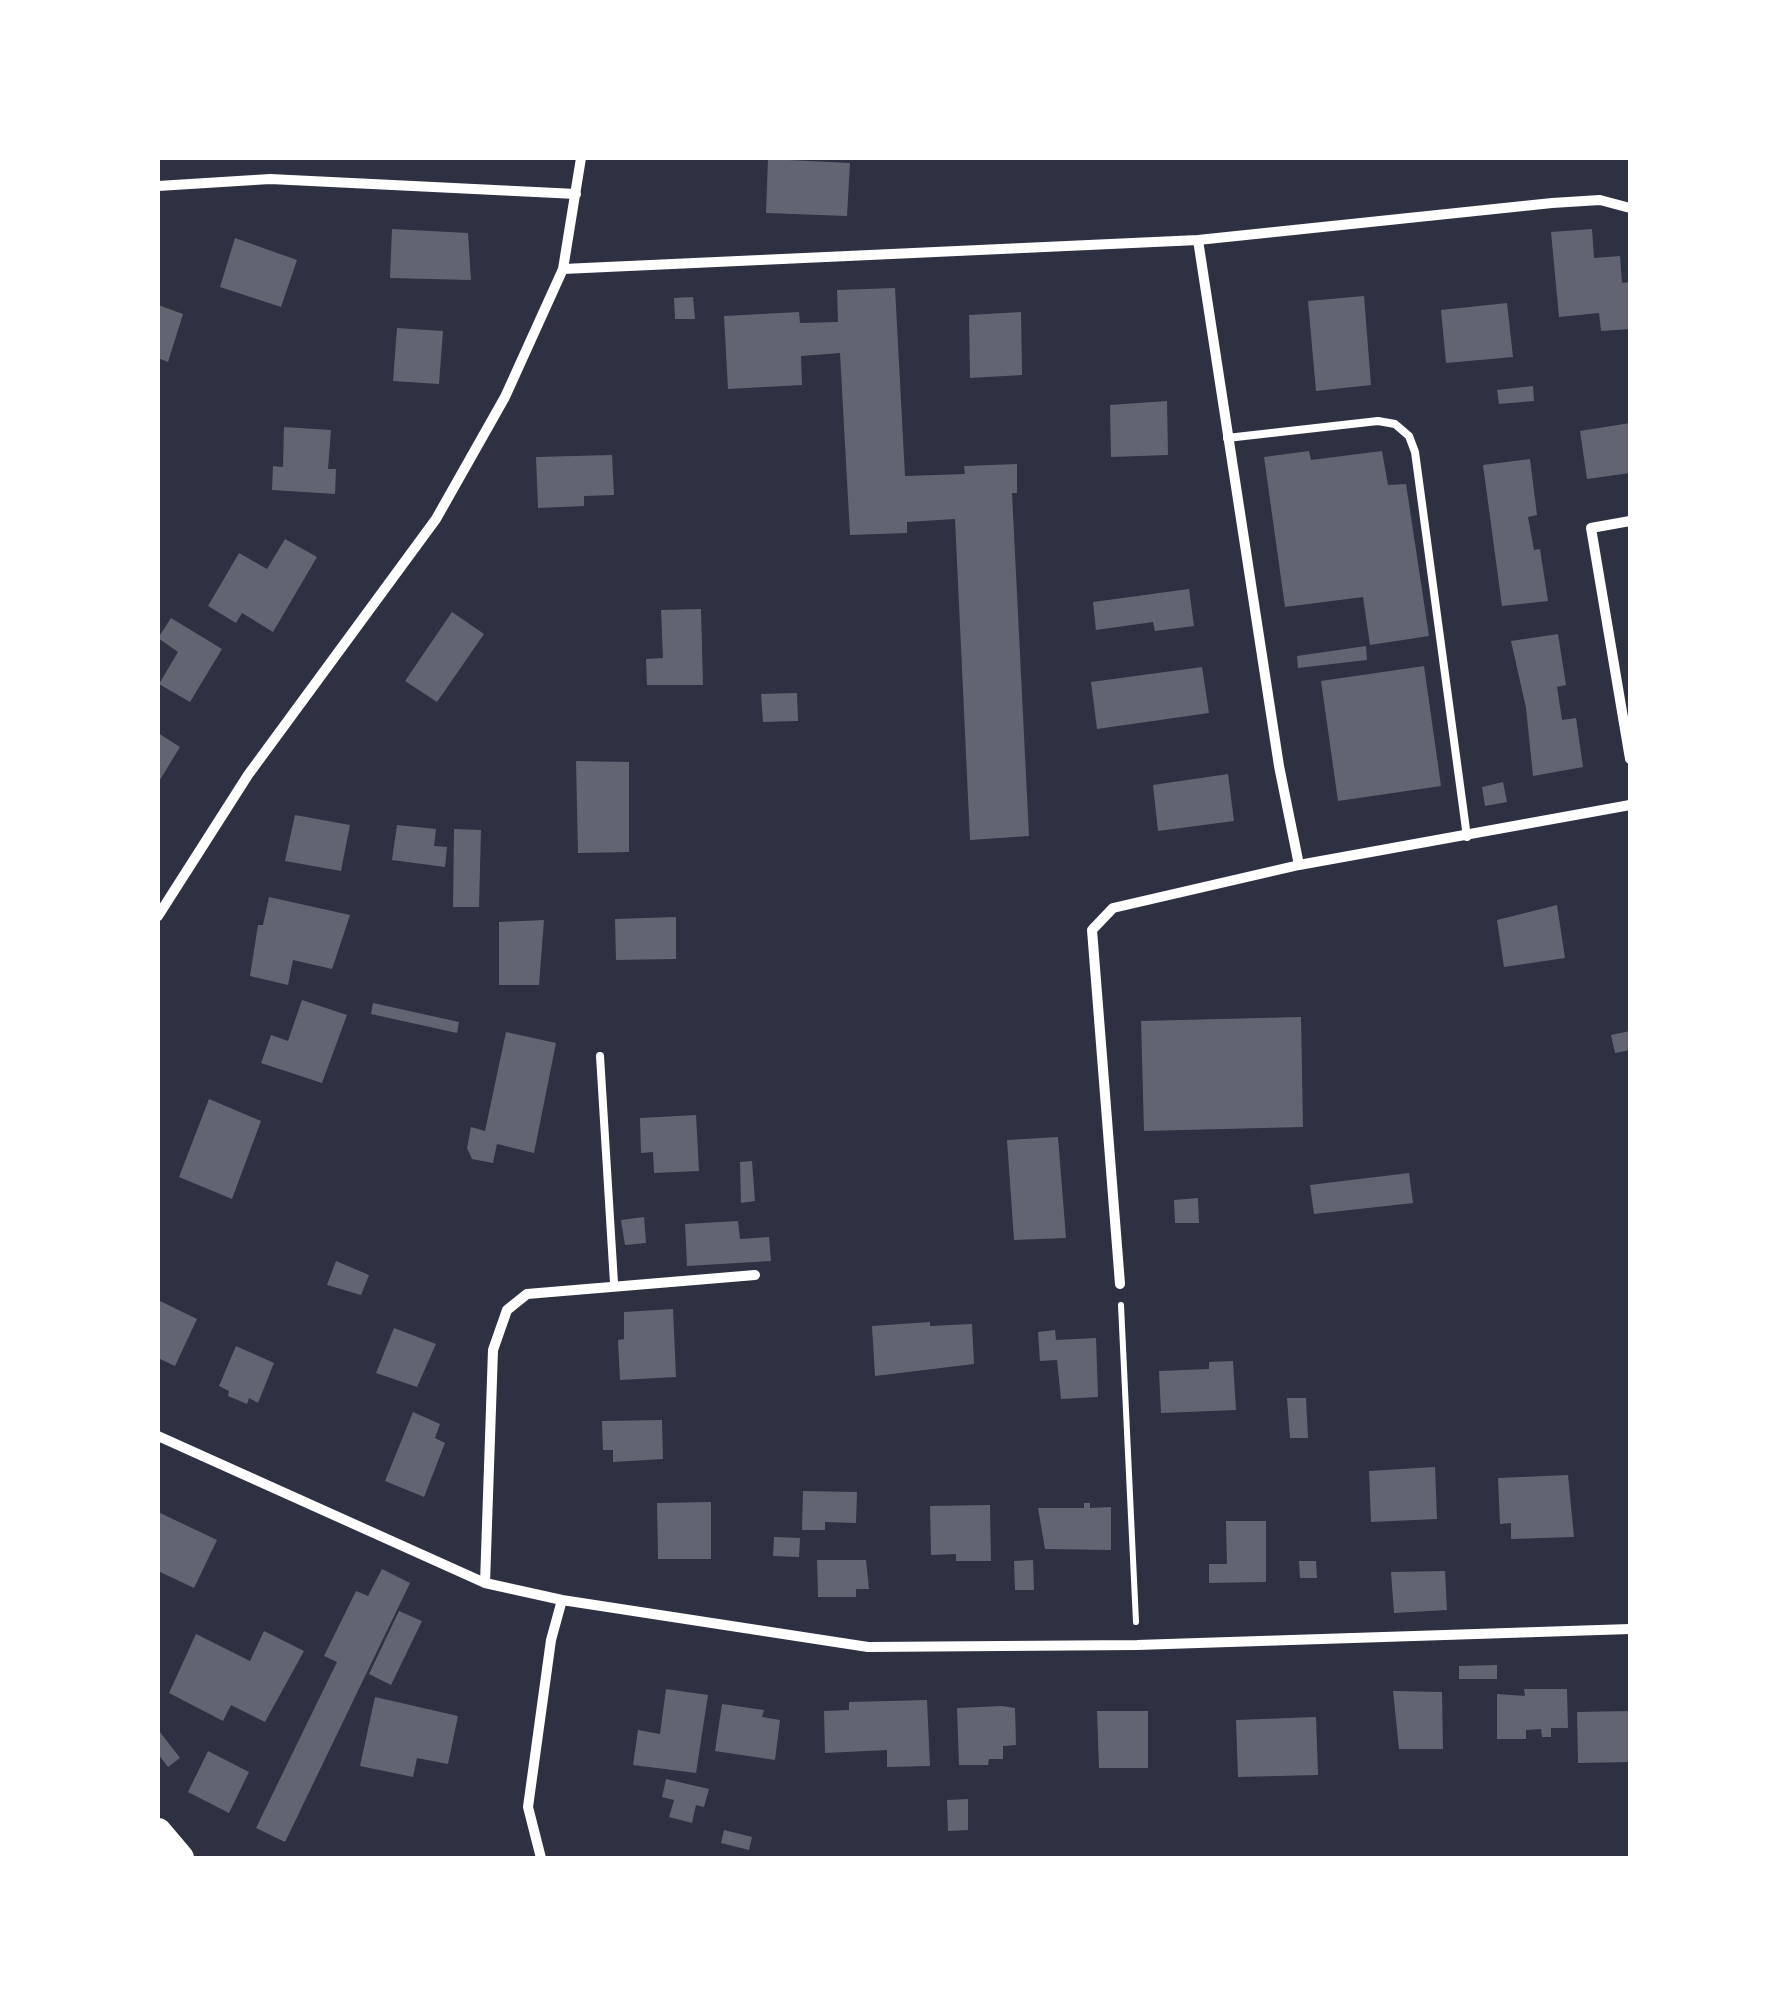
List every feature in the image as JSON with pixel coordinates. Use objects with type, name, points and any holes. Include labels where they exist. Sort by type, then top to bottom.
[{"type":"highway","points":[[158,1832],[180,1858]]},
{"type":"street","points":[[158,916],[248,775],[436,519],[505,397],[562,269],[581,158]]},
{"type":"street","points":[[158,186],[270,179],[576,194]]},
{"type":"street","points":[[562,269],[1198,240],[1600,200],[1630,208]]},
{"type":"street","points":[[1198,240],[1226,438],[1299,864]]},
{"type":"street","points":[[1630,521],[1590,528],[1630,759]]},
{"type":"street","points":[[1120,1284],[1092,930],[1113,908],[1299,864],[1467,838],[1630,805]]},
{"type":"street","points":[[484,1583],[493,1350],[508,1310],[527,1294],[755,1275]]},
{"type":"street","points":[[158,1436],[484,1583],[562,1600],[868,1648],[1137,1645],[1630,1628]]},
{"type":"street","points":[[541,1858],[528,1807],[551,1640],[562,1600]]},
{"type":"lane","points":[[1226,438],[1378,421],[1395,424],[1409,436],[1415,452],[1467,838]]},
{"type":"lane","points":[[600,1056],[614,1284]]},
{"type":"path","points":[[1120,1284],[1137,1645]]},
{"type":"building","points":[[768,159],[850,163],[847,216],[766,213]]},
{"type":"building","points":[[392,229],[468,233],[471,280],[390,278]]},
{"type":"building","points":[[1592,229],[1594,258],[1620,256],[1622,283],[1630,282],[1630,329],[1601,331],[1599,313],[1559,317],[1551,232]]},
{"type":"building","points":[[235,238],[297,260],[281,307],[220,287]]},
{"type":"building","points":[[895,288],[905,476],[965,474],[964,466],[1017,464],[1017,493],[1012,493],[1029,836],[970,840],[955,519],[907,522],[907,533],[850,535],[840,353],[801,356],[802,385],[728,389],[724,316],[799,312],[800,323],[838,322],[837,290]]},
{"type":"building","points":[[1364,296],[1371,385],[1316,391],[1308,301]]},
{"type":"building","points":[[693,297],[695,319],[675,319],[674,298]]},
{"type":"building","points":[[1507,303],[1513,357],[1446,363],[1441,310]]},
{"type":"building","points":[[158,305],[183,314],[168,362],[158,358]]},
{"type":"building","points":[[1021,312],[1022,375],[970,378],[969,315]]},
{"type":"building","points":[[397,328],[443,331],[439,384],[393,381]]},
{"type":"building","points":[[1533,386],[1534,401],[1499,404],[1497,390]]},
{"type":"building","points":[[1167,401],[1168,455],[1111,457],[1110,405]]},
{"type":"building","points":[[1630,423],[1630,473],[1587,479],[1580,431]]},
{"type":"building","points":[[284,427],[331,430],[328,469],[336,469],[335,494],[272,490],[273,466],[283,467]]},
{"type":"building","points":[[1309,451],[1311,460],[1382,451],[1388,485],[1406,484],[1429,636],[1370,645],[1363,597],[1285,607],[1264,457]]},
{"type":"building","points":[[612,455],[614,495],[584,496],[584,506],[538,508],[536,457]]},
{"type":"building","points":[[1530,459],[1537,515],[1528,517],[1534,550],[1540,549],[1548,601],[1502,606],[1483,465]]},
{"type":"building","points":[[285,539],[317,557],[273,632],[242,613],[236,623],[208,606],[239,553],[267,569]]},
{"type":"building","points":[[1189,589],[1194,626],[1155,631],[1153,622],[1096,630],[1093,602]]},
{"type":"building","points":[[701,609],[703,685],[647,685],[646,659],[663,658],[661,610]]},
{"type":"building","points":[[452,612],[484,634],[437,702],[405,681]]},
{"type":"building","points":[[171,618],[222,649],[190,702],[159,684],[178,652],[158,638]]},
{"type":"building","points":[[1558,634],[1566,685],[1557,687],[1562,720],[1576,718],[1583,767],[1533,776],[1526,708],[1511,641]]},
{"type":"building","points":[[1366,646],[1367,660],[1298,668],[1297,656]]},
{"type":"building","points":[[1424,666],[1441,786],[1338,801],[1321,681]]},
{"type":"building","points":[[1202,667],[1209,713],[1097,729],[1091,682]]},
{"type":"building","points":[[797,693],[798,721],[763,722],[761,694]]},
{"type":"building","points":[[158,733],[180,747],[158,783]]},
{"type":"building","points":[[576,761],[629,762],[629,852],[578,853]]},
{"type":"building","points":[[1228,774],[1234,821],[1158,831],[1153,785]]},
{"type":"building","points":[[1503,782],[1507,802],[1485,806],[1482,787]]},
{"type":"building","points":[[295,815],[350,825],[341,871],[285,861]]},
{"type":"building","points":[[397,825],[436,829],[434,846],[447,847],[445,867],[392,860]]},
{"type":"building","points":[[454,829],[481,830],[479,907],[453,907]]},
{"type":"building","points":[[269,897],[350,915],[332,969],[293,960],[288,985],[250,976],[258,925],[263,925]]},
{"type":"building","points":[[1557,905],[1565,958],[1504,967],[1497,920]]},
{"type":"building","points":[[676,917],[676,959],[616,960],[615,919]]},
{"type":"building","points":[[544,920],[539,985],[499,985],[499,922]]},
{"type":"building","points":[[302,1000],[347,1015],[322,1083],[261,1063],[271,1035],[288,1041]]},
{"type":"building","points":[[373,1003],[459,1022],[457,1033],[371,1014]]},
{"type":"building","points":[[1301,1017],[1303,1127],[1144,1131],[1141,1021]]},
{"type":"building","points":[[1630,1031],[1630,1050],[1615,1053],[1611,1035]]},
{"type":"building","points":[[506,1032],[556,1043],[534,1153],[497,1144],[493,1163],[472,1159],[467,1148],[471,1127],[485,1131]]},
{"type":"building","points":[[209,1099],[261,1121],[232,1199],[179,1177]]},
{"type":"building","points":[[696,1115],[699,1171],[654,1173],[653,1152],[641,1153],[640,1118]]},
{"type":"building","points":[[1058,1137],[1066,1238],[1014,1240],[1007,1140]]},
{"type":"building","points":[[752,1161],[755,1201],[741,1203],[740,1162]]},
{"type":"building","points":[[1409,1173],[1413,1203],[1314,1214],[1310,1185]]},
{"type":"building","points":[[1198,1198],[1199,1223],[1175,1223],[1174,1200]]},
{"type":"building","points":[[644,1217],[646,1243],[625,1245],[621,1220]]},
{"type":"building","points":[[738,1221],[740,1239],[769,1237],[771,1261],[687,1266],[685,1224]]},
{"type":"building","points":[[336,1261],[369,1275],[361,1295],[327,1285]]},
{"type":"building","points":[[158,1300],[197,1319],[175,1366],[158,1358]]},
{"type":"building","points":[[673,1309],[676,1377],[620,1380],[618,1340],[624,1339],[624,1312]]},
{"type":"building","points":[[930,1322],[930,1326],[972,1324],[974,1364],[875,1376],[872,1326]]},
{"type":"building","points":[[394,1328],[436,1344],[417,1387],[376,1373]]},
{"type":"building","points":[[1055,1330],[1056,1340],[1096,1338],[1098,1397],[1061,1399],[1057,1360],[1040,1361],[1038,1332]]},
{"type":"building","points":[[236,1346],[274,1363],[258,1403],[249,1398],[247,1404],[228,1396],[229,1391],[219,1386]]},
{"type":"building","points":[[1233,1361],[1236,1410],[1161,1413],[1159,1371],[1209,1369],[1209,1362]]},
{"type":"building","points":[[1287,1398],[1306,1398],[1308,1438],[1290,1438]]},
{"type":"building","points":[[413,1412],[440,1424],[435,1438],[445,1443],[424,1497],[385,1481]]},
{"type":"building","points":[[662,1420],[663,1459],[613,1462],[613,1450],[603,1450],[602,1421]]},
{"type":"building","points":[[1435,1467],[1437,1519],[1371,1522],[1369,1471]]},
{"type":"building","points":[[1568,1475],[1574,1537],[1511,1539],[1511,1523],[1500,1524],[1498,1478]]},
{"type":"building","points":[[803,1491],[857,1492],[856,1523],[825,1522],[825,1530],[802,1530]]},
{"type":"building","points":[[711,1502],[711,1559],[658,1559],[657,1503]]},
{"type":"building","points":[[1084,1503],[1090,1503],[1090,1508],[1111,1507],[1111,1550],[1045,1549],[1038,1508],[1084,1508]]},
{"type":"building","points":[[990,1505],[991,1561],[956,1561],[956,1554],[931,1555],[930,1506]]},
{"type":"building","points":[[158,1512],[217,1540],[194,1588],[158,1571]]},
{"type":"building","points":[[1226,1521],[1266,1521],[1266,1582],[1209,1583],[1209,1564],[1227,1564]]},
{"type":"building","points":[[774,1537],[800,1538],[799,1557],[773,1556]]},
{"type":"building","points":[[817,1560],[866,1560],[869,1589],[856,1589],[856,1597],[818,1597]]},
{"type":"building","points":[[1033,1560],[1034,1590],[1015,1590],[1014,1561]]},
{"type":"building","points":[[1299,1561],[1316,1561],[1317,1578],[1300,1578]]},
{"type":"building","points":[[382,1569],[410,1583],[285,1842],[256,1828],[337,1662],[324,1656],[356,1591],[368,1596]]},
{"type":"building","points":[[1445,1571],[1447,1610],[1394,1613],[1391,1572]]},
{"type":"building","points":[[399,1611],[422,1621],[391,1685],[369,1674]]},
{"type":"building","points":[[264,1631],[304,1651],[265,1722],[231,1705],[223,1721],[169,1693],[196,1634],[250,1661]]},
{"type":"building","points":[[1497,1665],[1497,1679],[1459,1679],[1459,1666]]},
{"type":"building","points":[[666,1689],[708,1695],[696,1773],[633,1765],[638,1730],[660,1734]]},
{"type":"building","points":[[1524,1689],[1567,1689],[1568,1728],[1551,1728],[1551,1737],[1542,1737],[1541,1729],[1526,1730],[1526,1739],[1497,1739],[1497,1694],[1525,1696]]},
{"type":"building","points":[[1393,1691],[1442,1692],[1443,1749],[1399,1749]]},
{"type":"building","points":[[375,1697],[458,1716],[448,1764],[417,1758],[413,1777],[360,1766]]},
{"type":"building","points":[[927,1700],[930,1766],[887,1767],[887,1750],[825,1753],[824,1711],[849,1710],[849,1702]]},
{"type":"building","points":[[722,1704],[764,1710],[762,1717],[780,1720],[775,1760],[715,1751]]},
{"type":"building","points":[[957,1708],[1015,1708],[1016,1745],[1003,1746],[1003,1759],[989,1759],[988,1765],[959,1765]]},
{"type":"building","points":[[1097,1711],[1148,1711],[1148,1768],[1099,1768]]},
{"type":"building","points":[[1630,1711],[1630,1762],[1578,1763],[1577,1712]]},
{"type":"building","points":[[1316,1717],[1318,1775],[1238,1777],[1236,1720]]},
{"type":"building","points":[[160,1732],[180,1758],[168,1767],[158,1754]]},
{"type":"building","points":[[208,1751],[249,1772],[229,1813],[188,1792]]},
{"type":"building","points":[[666,1779],[709,1789],[704,1807],[696,1805],[692,1823],[669,1817],[674,1800],[662,1797]]},
{"type":"building","points":[[968,1799],[968,1830],[948,1831],[947,1800]]},
{"type":"building","points":[[724,1830],[752,1837],[749,1850],[721,1843]]}]
